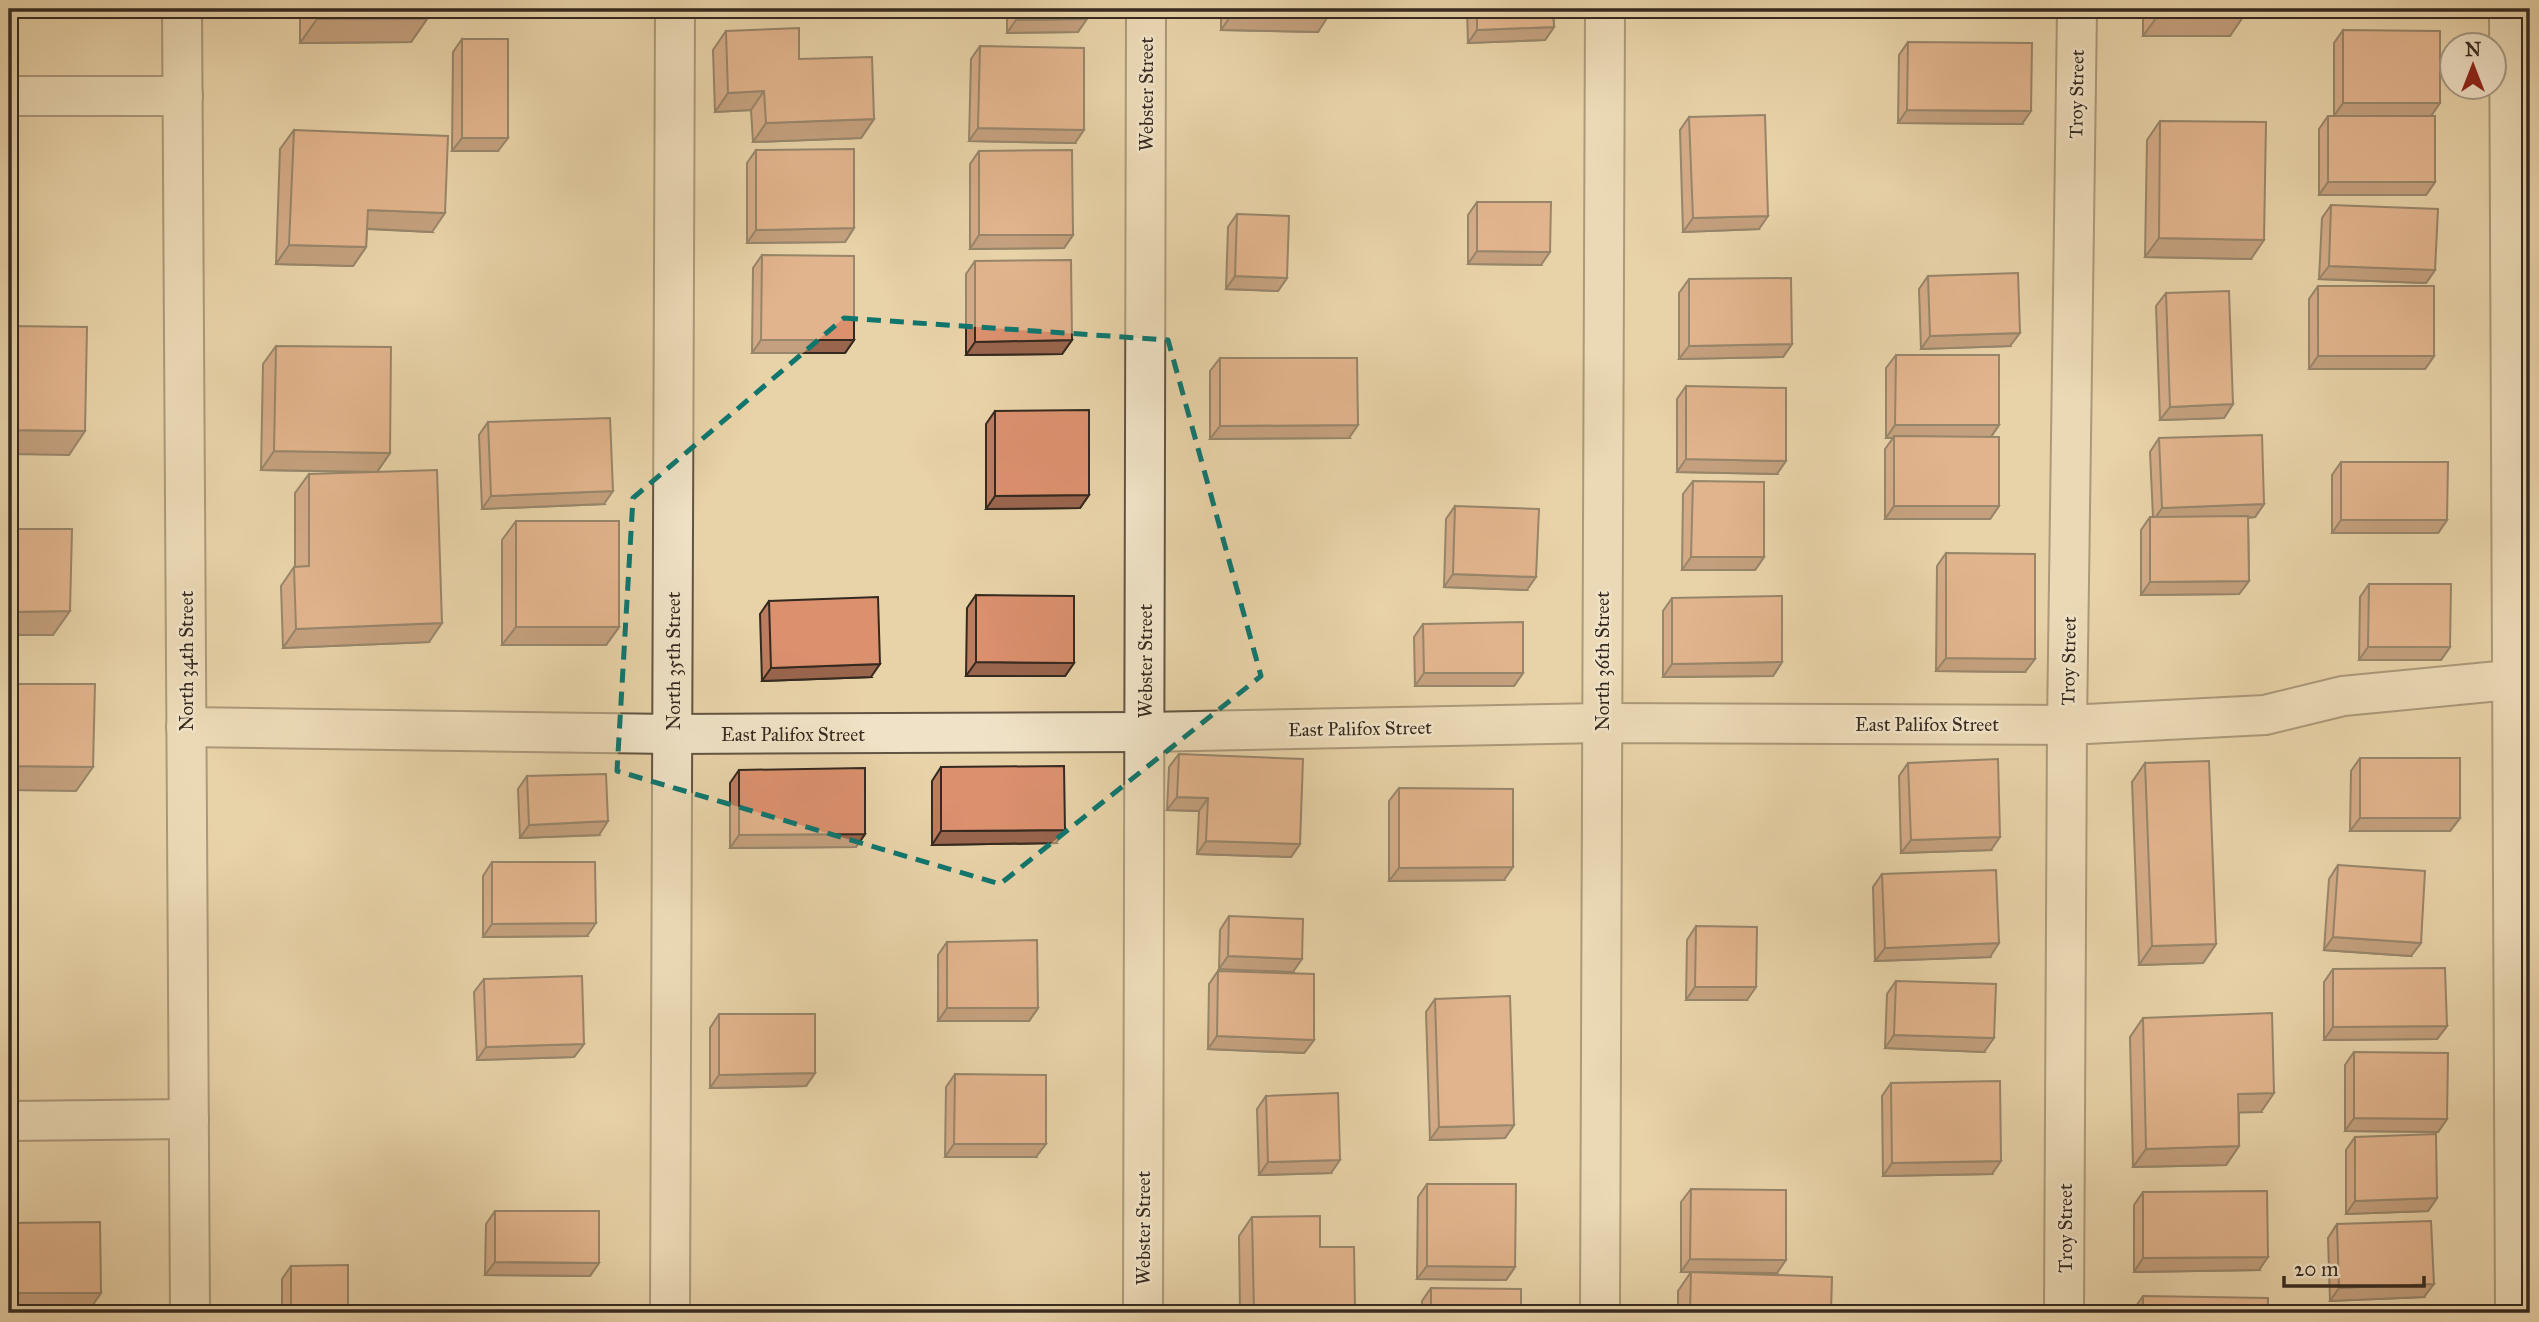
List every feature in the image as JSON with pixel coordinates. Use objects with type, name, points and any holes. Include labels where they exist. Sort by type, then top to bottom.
[{"type":"street","name":"North 34th Street","points":[[183,9],[190,1313]]},
{"type":"street","name":"North 35th Street","points":[[670,1313],[675,9]]},
{"type":"street","name":"Webster Street","points":[[1143,1313],[1146,9]]},
{"type":"street","name":"North 36th Street","points":[[1600,1313],[1605,9]]},
{"type":"street","name":"Troy Street","points":[[2064,1313],[2067,725],[2077,9]]},
{"type":"street","points":[[2509,9],[2522,678],[2515,1313]]},
{"type":"street","points":[[9,96],[183,96]]},
{"type":"street","name":"East Palifox Street","points":[[186,727],[672,734],[1145,732],[1601,723],[2067,725],[2265,715],[2343,696],[2522,678]]},
{"type":"street","points":[[9,1121],[189,1119]]},
{"type":"highlighted area","points":[[844,318],[1168,340],[1261,676],[1000,884],[617,771],[633,498]]},
{"type":"building","points":[[317,9],[427,9],[427,19],[317,19]]},
{"type":"building","points":[[1016,9],[1087,9],[1087,19],[1016,20]]},
{"type":"building","points":[[1230,9],[1327,9],[1327,18],[1230,17]]},
{"type":"building","points":[[1477,9],[1553,9],[1554,27],[1477,30]]},
{"type":"building","points":[[2157,9],[2243,9],[2243,17],[2157,17]]},
{"type":"building","points":[[799,28],[799,59],[872,57],[874,119],[766,123],[764,91],[728,93],[726,31]]},
{"type":"building","points":[[2343,30],[2440,31],[2440,103],[2343,103]]},
{"type":"building","points":[[462,39],[508,39],[508,138],[462,138]]},
{"type":"building","points":[[1908,42],[2032,43],[2031,111],[1907,110]]},
{"type":"building","points":[[980,46],[1084,48],[1084,130],[978,128]]},
{"type":"building","points":[[1765,115],[1768,216],[1693,218],[1689,117]]},
{"type":"building","points":[[2328,116],[2435,116],[2435,182],[2328,182]]},
{"type":"building","points":[[2160,121],[2266,122],[2264,240],[2159,238]]},
{"type":"building","points":[[294,130],[448,136],[445,213],[368,210],[366,247],[289,245]]},
{"type":"building","points":[[854,149],[854,228],[756,230],[756,150]]},
{"type":"building","points":[[1072,150],[1073,235],[979,235],[979,151]]},
{"type":"building","points":[[1477,202],[1551,202],[1550,252],[1477,251]]},
{"type":"building","points":[[2331,205],[2438,209],[2435,270],[2329,266]]},
{"type":"building","points":[[1237,214],[1289,216],[1287,278],[1235,276]]},
{"type":"building","points":[[762,255],[854,256],[854,340],[761,340]]},
{"type":"building","points":[[1071,260],[1072,340],[975,342],[975,261]]},
{"type":"building","points":[[2018,273],[2020,333],[1930,336],[1928,276]]},
{"type":"building","points":[[1791,278],[1792,344],[1689,346],[1689,279]]},
{"type":"building","points":[[2318,286],[2434,286],[2434,356],[2318,356]]},
{"type":"building","points":[[2229,291],[2233,404],[2170,407],[2166,293]]},
{"type":"building","points":[[9,326],[87,327],[85,431],[9,430]]},
{"type":"building","points":[[276,346],[391,347],[390,453],[274,451]]},
{"type":"building","points":[[1896,355],[1999,355],[1999,425],[1895,425]]},
{"type":"building","points":[[1220,358],[1357,358],[1358,425],[1220,426]]},
{"type":"building","points":[[1686,386],[1786,388],[1786,461],[1686,459]]},
{"type":"building","points":[[1089,410],[1089,495],[995,496],[995,411]]},
{"type":"building","points":[[610,418],[613,491],[491,496],[488,422]]},
{"type":"building","points":[[2262,435],[2264,504],[2162,508],[2159,438]]},
{"type":"building","points":[[1894,436],[1999,437],[1999,506],[1894,506]]},
{"type":"building","points":[[2341,462],[2448,462],[2447,520],[2341,520]]},
{"type":"building","points":[[437,470],[442,623],[296,629],[294,567],[309,566],[309,474]]},
{"type":"building","points":[[1693,481],[1764,482],[1764,557],[1691,557]]},
{"type":"building","points":[[1455,506],[1539,509],[1536,577],[1453,574]]},
{"type":"building","points":[[2248,516],[2249,581],[2150,582],[2150,517]]},
{"type":"building","points":[[516,521],[619,521],[619,627],[516,627]]},
{"type":"building","points":[[9,529],[72,529],[70,611],[9,612]]},
{"type":"building","points":[[1946,553],[2035,554],[2035,659],[1946,658]]},
{"type":"building","points":[[2369,584],[2451,584],[2450,647],[2368,647]]},
{"type":"building","points":[[976,595],[1074,596],[1074,663],[976,662]]},
{"type":"building","points":[[1782,596],[1782,662],[1672,664],[1672,598]]},
{"type":"building","points":[[878,597],[880,664],[771,668],[769,601]]},
{"type":"building","points":[[1523,622],[1523,673],[1424,673],[1423,624]]},
{"type":"building","points":[[9,684],[95,684],[93,767],[9,766]]},
{"type":"building","points":[[1179,754],[1303,759],[1300,844],[1206,841],[1208,798],[1177,797]]},
{"type":"building","points":[[2360,758],[2460,758],[2460,818],[2360,818]]},
{"type":"building","points":[[1998,759],[2000,837],[1911,840],[1908,763]]},
{"type":"building","points":[[2209,761],[2216,944],[2152,946],[2145,763]]},
{"type":"building","points":[[1064,766],[1065,830],[941,831],[941,767]]},
{"type":"building","points":[[865,768],[865,834],[739,835],[739,770]]},
{"type":"building","points":[[606,774],[608,821],[529,825],[527,776]]},
{"type":"building","points":[[1399,788],[1513,789],[1513,867],[1399,868]]},
{"type":"building","points":[[492,862],[595,862],[596,923],[492,924]]},
{"type":"building","points":[[2338,865],[2425,871],[2421,943],[2333,937]]},
{"type":"building","points":[[1996,870],[1999,943],[1885,948],[1882,874]]},
{"type":"building","points":[[1229,916],[1303,919],[1302,959],[1228,956]]},
{"type":"building","points":[[1696,926],[1757,927],[1756,987],[1695,987]]},
{"type":"building","points":[[1037,940],[1038,1008],[947,1008],[947,942]]},
{"type":"building","points":[[2445,968],[2447,1026],[2333,1027],[2333,969]]},
{"type":"building","points":[[1218,971],[1314,974],[1314,1040],[1217,1036]]},
{"type":"building","points":[[582,976],[584,1044],[486,1047],[484,979]]},
{"type":"building","points":[[1896,981],[1996,984],[1994,1038],[1894,1035]]},
{"type":"building","points":[[1510,996],[1514,1125],[1439,1127],[1435,999]]},
{"type":"building","points":[[2272,1013],[2274,1093],[2238,1094],[2239,1146],[2146,1149],[2143,1018]]},
{"type":"building","points":[[719,1014],[815,1014],[815,1073],[719,1075]]},
{"type":"building","points":[[2354,1052],[2448,1053],[2447,1119],[2354,1118]]},
{"type":"building","points":[[955,1074],[1046,1075],[1046,1144],[954,1144]]},
{"type":"building","points":[[2000,1081],[2001,1161],[1892,1163],[1891,1083]]},
{"type":"building","points":[[1338,1093],[1340,1160],[1268,1162],[1266,1096]]},
{"type":"building","points":[[2436,1134],[2437,1198],[2355,1201],[2355,1137]]},
{"type":"building","points":[[1427,1184],[1516,1184],[1515,1267],[1427,1266]]},
{"type":"building","points":[[1691,1189],[1786,1190],[1786,1260],[1690,1259]]},
{"type":"building","points":[[2267,1191],[2268,1257],[2143,1258],[2143,1192]]},
{"type":"building","points":[[495,1211],[599,1211],[599,1263],[495,1262]]},
{"type":"building","points":[[1320,1216],[1320,1247],[1354,1247],[1355,1309],[1321,1310],[1321,1313],[1254,1313],[1252,1217]]},
{"type":"building","points":[[2431,1221],[2434,1284],[2339,1288],[2337,1224]]},
{"type":"building","points":[[100,1222],[101,1293],[9,1293],[9,1223]]},
{"type":"building","points":[[348,1265],[348,1313],[291,1313],[291,1266]]},
{"type":"building","points":[[1691,1272],[1832,1277],[1831,1313],[1690,1313]]},
{"type":"building","points":[[1431,1288],[1521,1289],[1521,1313],[1431,1313]]},
{"type":"building","points":[[2143,1296],[2268,1298],[2268,1313],[2143,1313]]}]
